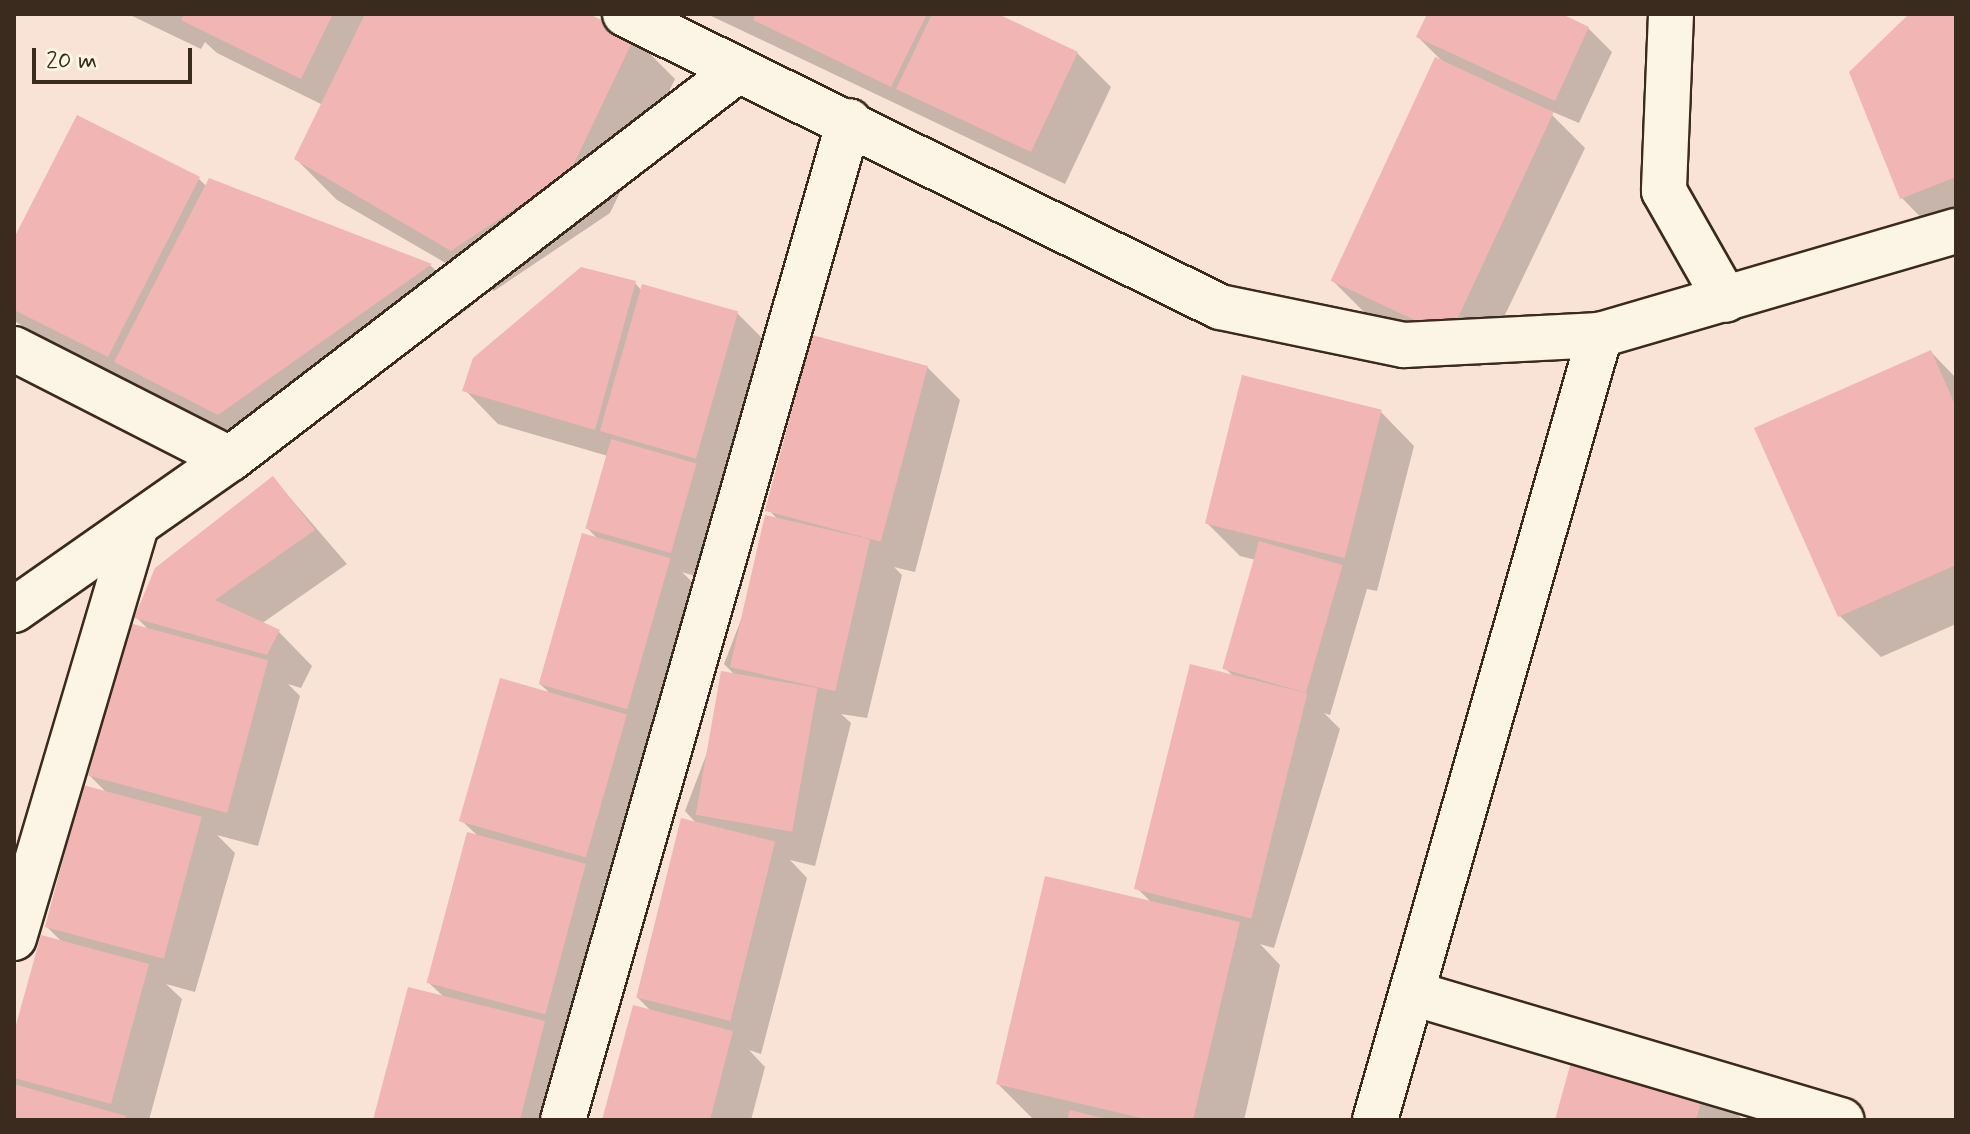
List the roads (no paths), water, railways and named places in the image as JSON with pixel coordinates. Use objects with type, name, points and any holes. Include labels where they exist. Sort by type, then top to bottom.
[{"type":"street","points":[[625,14],[737,71],[849,121],[1220,307],[1404,345],[1600,335],[1956,231]]},
{"type":"street","points":[[1671,14],[1664,191],[1726,300]]},
{"type":"street","points":[[14,610],[230,459],[737,71]]},
{"type":"street","points":[[563,1120],[849,121]]},
{"type":"street","points":[[1375,1120],[1600,335]]},
{"type":"street","points":[[14,349],[230,459]]},
{"type":"street","points":[[14,938],[136,525]]},
{"type":"street","points":[[1412,993],[1842,1120]]}]
